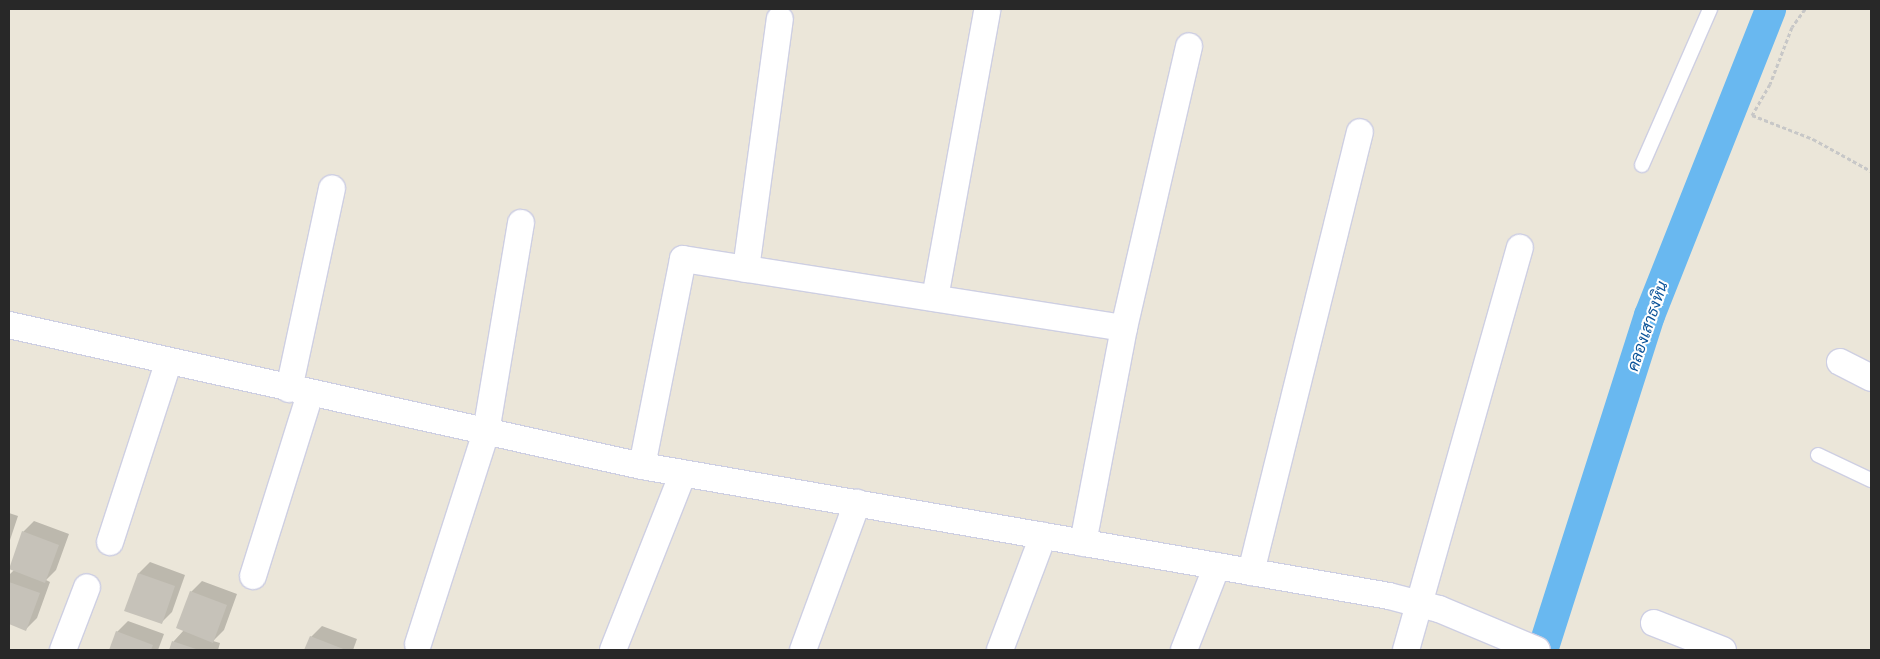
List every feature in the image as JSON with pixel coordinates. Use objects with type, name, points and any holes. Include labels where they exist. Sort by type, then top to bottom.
[{"type":"street","points":[[934,298],[987,11]]},
{"type":"street","points":[[746,269],[780,19]]},
{"type":"street","points":[[1083,543],[1124,328],[1189,46]]},
{"type":"street","points":[[1251,572],[1360,132]]},
{"type":"street","points":[[253,576],[300,392],[332,190]]},
{"type":"street","points":[[418,644],[486,432],[521,223]]},
{"type":"street","points":[[1406,650],[1520,248]]},
{"type":"street","points":[[642,466],[683,259],[1124,328]]},
{"type":"street","points":[[9,325],[168,363],[642,466],[1389,596],[1420,605],[1527,646]]},
{"type":"street","points":[[1840,362],[1871,378]]},
{"type":"street","points":[[110,542],[168,363]]},
{"type":"street","points":[[613,650],[683,473]]},
{"type":"street","points":[[803,650],[856,503]]},
{"type":"street","points":[[1000,650],[1043,536]]},
{"type":"street","points":[[1184,650],[1217,566]]},
{"type":"street","points":[[63,650],[86,587]]},
{"type":"street","points":[[1654,622],[1722,650]]},
{"type":"lane","points":[[1642,165],[1710,9]]},
{"type":"lane","points":[[1818,455],[1871,480]]},
{"type":"path","points":[[1805,9],[1792,27],[1770,84],[1752,115],[1813,139],[1871,171]]},
{"type":"building","points":[[22,531],[59,545],[45,583],[9,569]]},
{"type":"building","points":[[138,573],[175,586],[162,624],[124,611]]},
{"type":"building","points":[[9,582],[40,593],[26,631],[9,624]]},
{"type":"building","points":[[190,591],[227,605],[213,643],[176,628]]},
{"type":"building","points":[[116,631],[153,645],[151,650],[109,650]]},
{"type":"building","points":[[310,636],[346,650],[304,650]]},
{"type":"building","points":[[172,641],[199,650],[169,650]]},
{"type":"waterway","name":"คลองเสาธงหิน","points":[[1542,650],[1649,315],[1770,9]]}]
